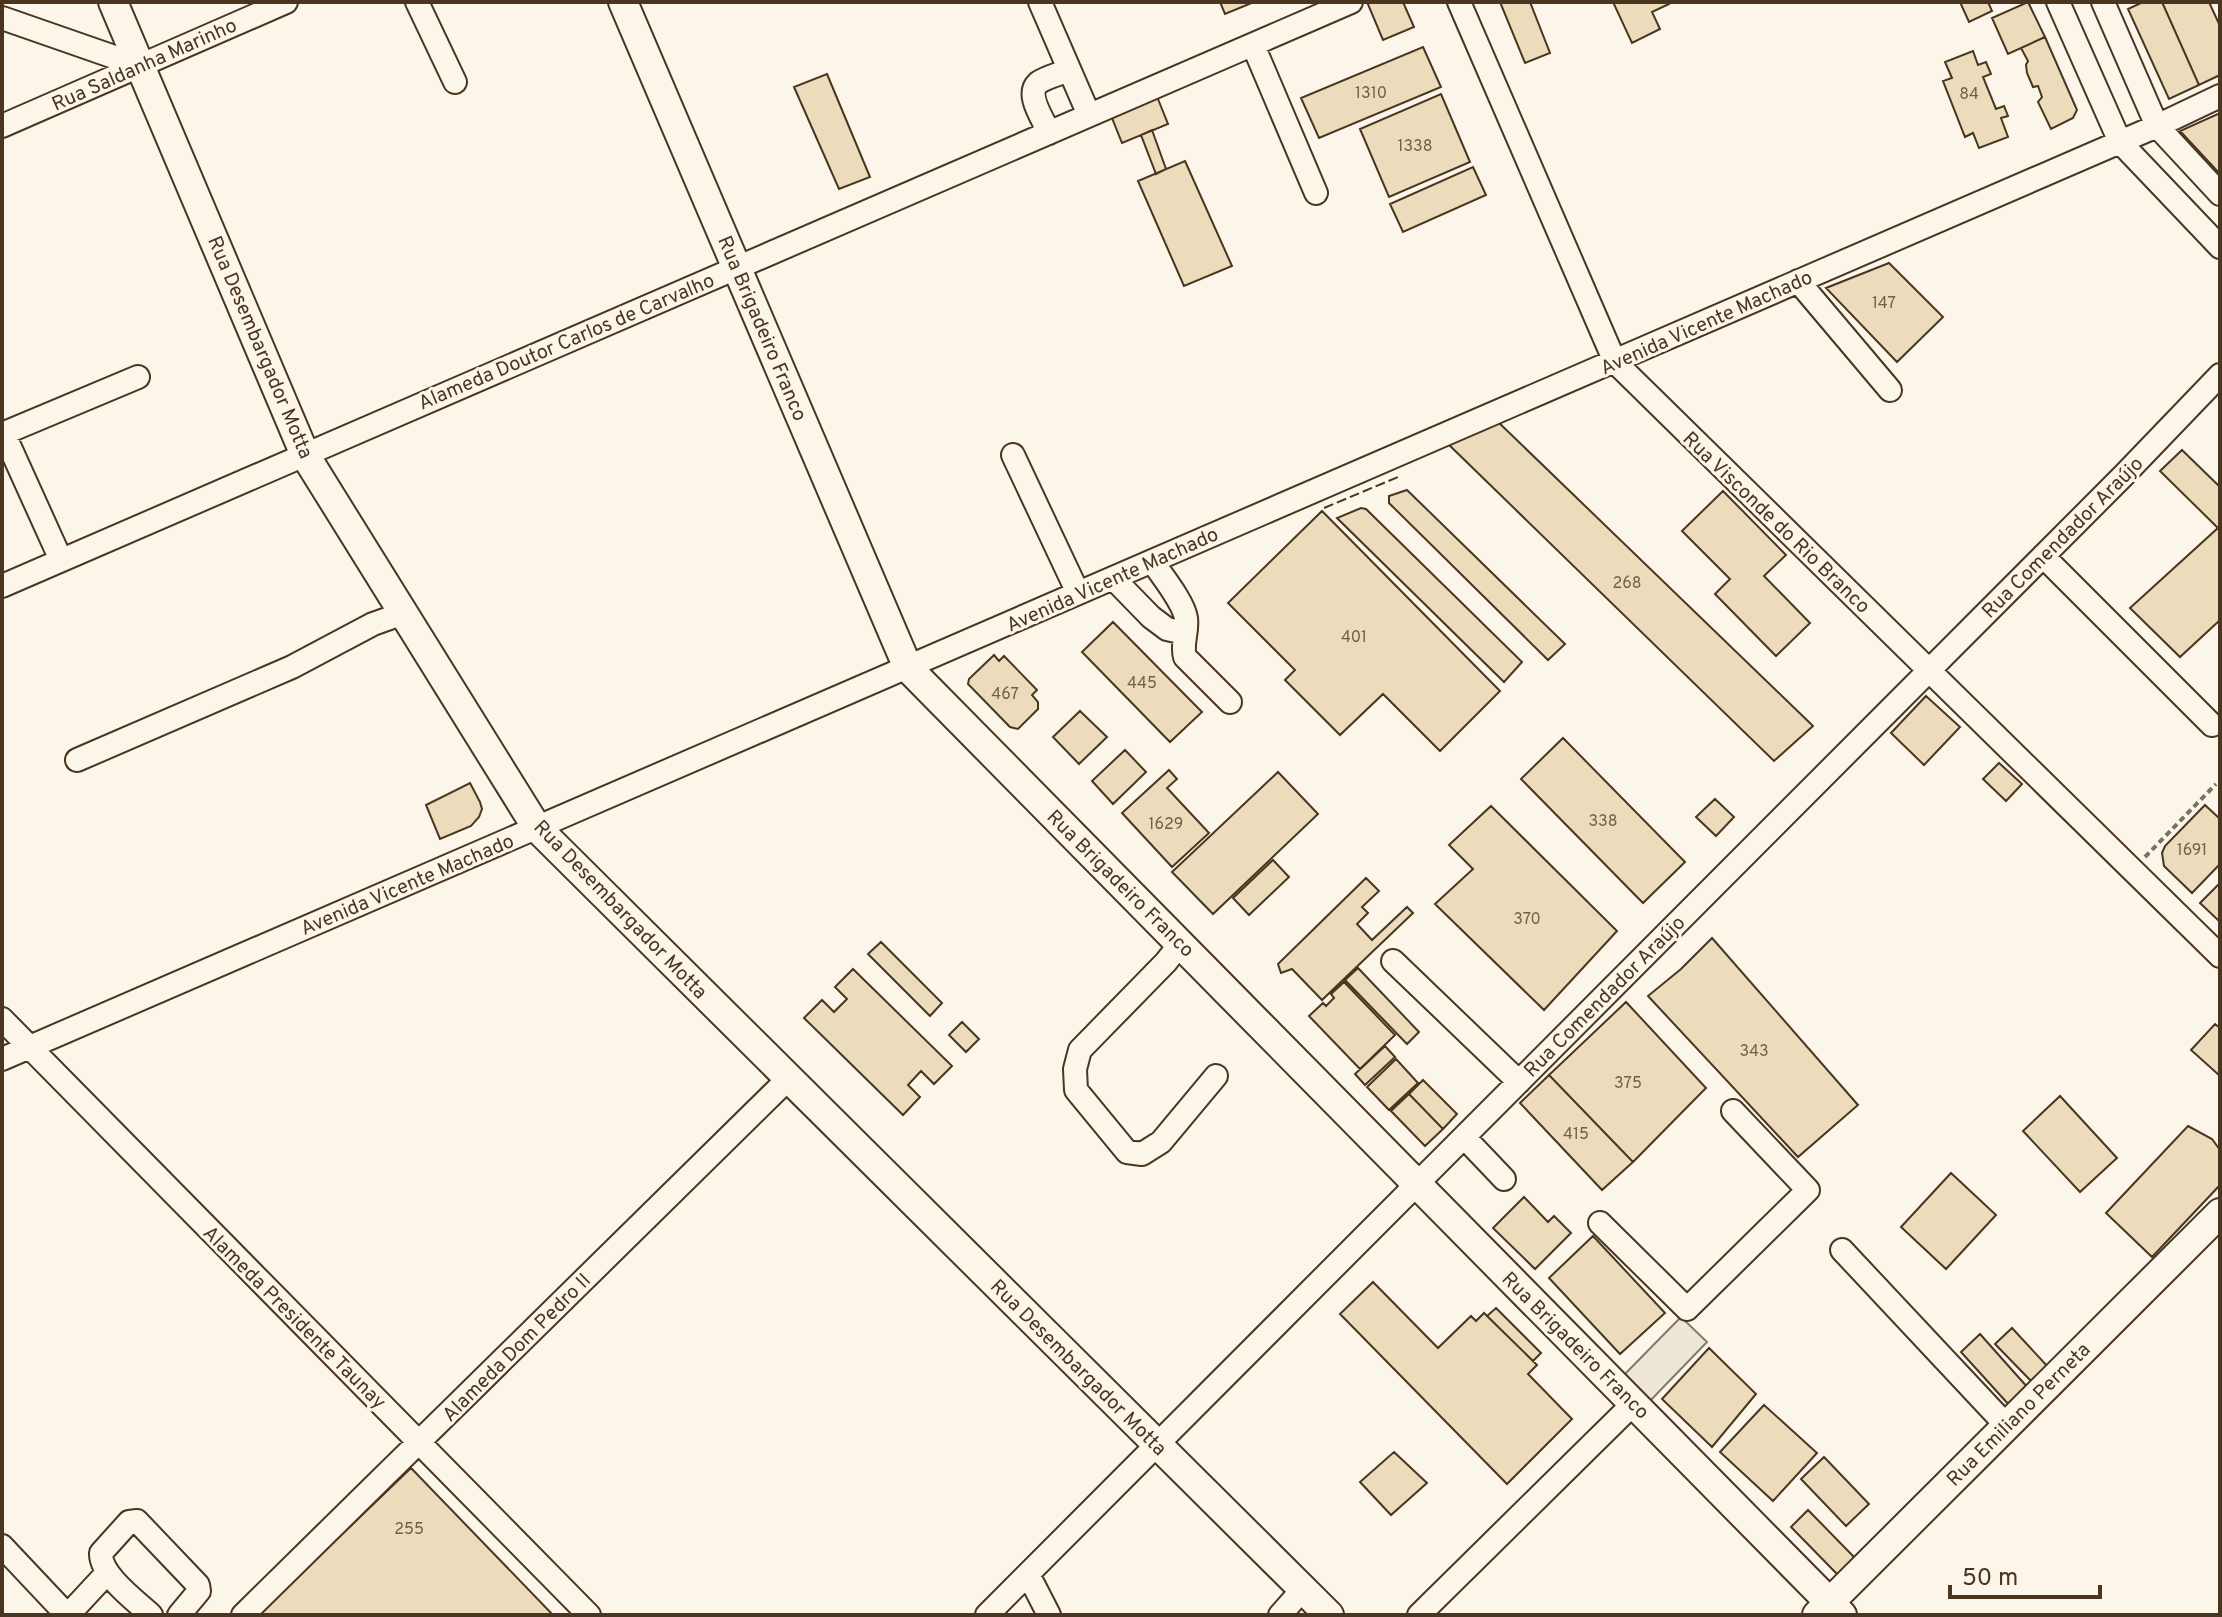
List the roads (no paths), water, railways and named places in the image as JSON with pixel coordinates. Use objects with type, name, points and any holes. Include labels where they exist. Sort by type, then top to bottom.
[{"type":"main road","name":"Rua Desembargador Motta","points":[[113,2],[305,455],[537,828],[1329,1615]]},
{"type":"main road","name":"Rua Brigadeiro Franco","points":[[623,2],[908,668],[1633,1404],[1829,1611]]},
{"type":"main road","name":"Rua Emiliano Perneta","points":[[1829,1611],[2007,1426],[2220,1213]]},
{"type":"street","name":"Rua Saldanha Marinho","points":[[2,126],[286,2]]},
{"type":"street","points":[[417,2],[455,82]]},
{"type":"street","points":[[1040,2],[1089,115]]},
{"type":"street","name":"Alameda Doutor Carlos de Carvalho","points":[[2,586],[1351,2]]},
{"type":"street","name":"Rua Visconde do Rio Branco","points":[[1459,2],[1615,362],[2220,956]]},
{"type":"street","points":[[2058,2],[2120,142],[2220,247]]},
{"type":"street","points":[[2103,2],[2157,126],[2220,194]]},
{"type":"street","points":[[2,18],[140,66]]},
{"type":"street","points":[[1253,45],[1316,193]]},
{"type":"street","points":[[1049,133],[1033,96],[1035,88],[1040,82],[1069,70]]},
{"type":"street","name":"Avenida Vicente Machado","points":[[2,1059],[1615,362],[2220,96]]},
{"type":"street","points":[[1798,281],[1890,390]]},
{"type":"street","name":"Rua Comendador Araújo","points":[[987,1615],[2220,375]]},
{"type":"street","points":[[61,560],[3,434],[138,377]]},
{"type":"street","points":[[1013,455],[1078,593]]},
{"type":"street","points":[[2043,556],[2212,725]]},
{"type":"street","points":[[1152,561],[1186,617],[1182,648],[1185,657],[1230,702]]},
{"type":"street","points":[[1113,578],[1151,617],[1167,629],[1185,633]]},
{"type":"street","points":[[77,760],[292,667],[373,624],[404,613]]},
{"type":"street","points":[[1180,944],[1080,1050],[1075,1069],[1076,1090],[1127,1152],[1142,1154],[1161,1142],[1216,1076]]},
{"type":"street","points":[[1393,961],[1519,1082]]},
{"type":"street","name":"Alameda Presidente Taunay","points":[[2,1019],[589,1615]]},
{"type":"street","name":"Alameda Dom Pedro II","points":[[243,1615],[789,1078]]},
{"type":"street","points":[[1600,1223],[1687,1309],[1808,1190],[1733,1111]]},
{"type":"street","points":[[1464,1137],[1504,1179]]},
{"type":"street","points":[[1842,1250],[2007,1426]]},
{"type":"street","points":[[1419,1615],[1633,1404]]},
{"type":"street","points":[[151,1615],[107,1573],[100,1559],[101,1553],[129,1522],[137,1521],[198,1585],[199,1591],[179,1615]]},
{"type":"street","points":[[2,1546],[68,1615],[107,1573]]},
{"type":"street","points":[[1028,1574],[1049,1615]]},
{"type":"street","points":[[1280,1615],[1303,1589]]}]
